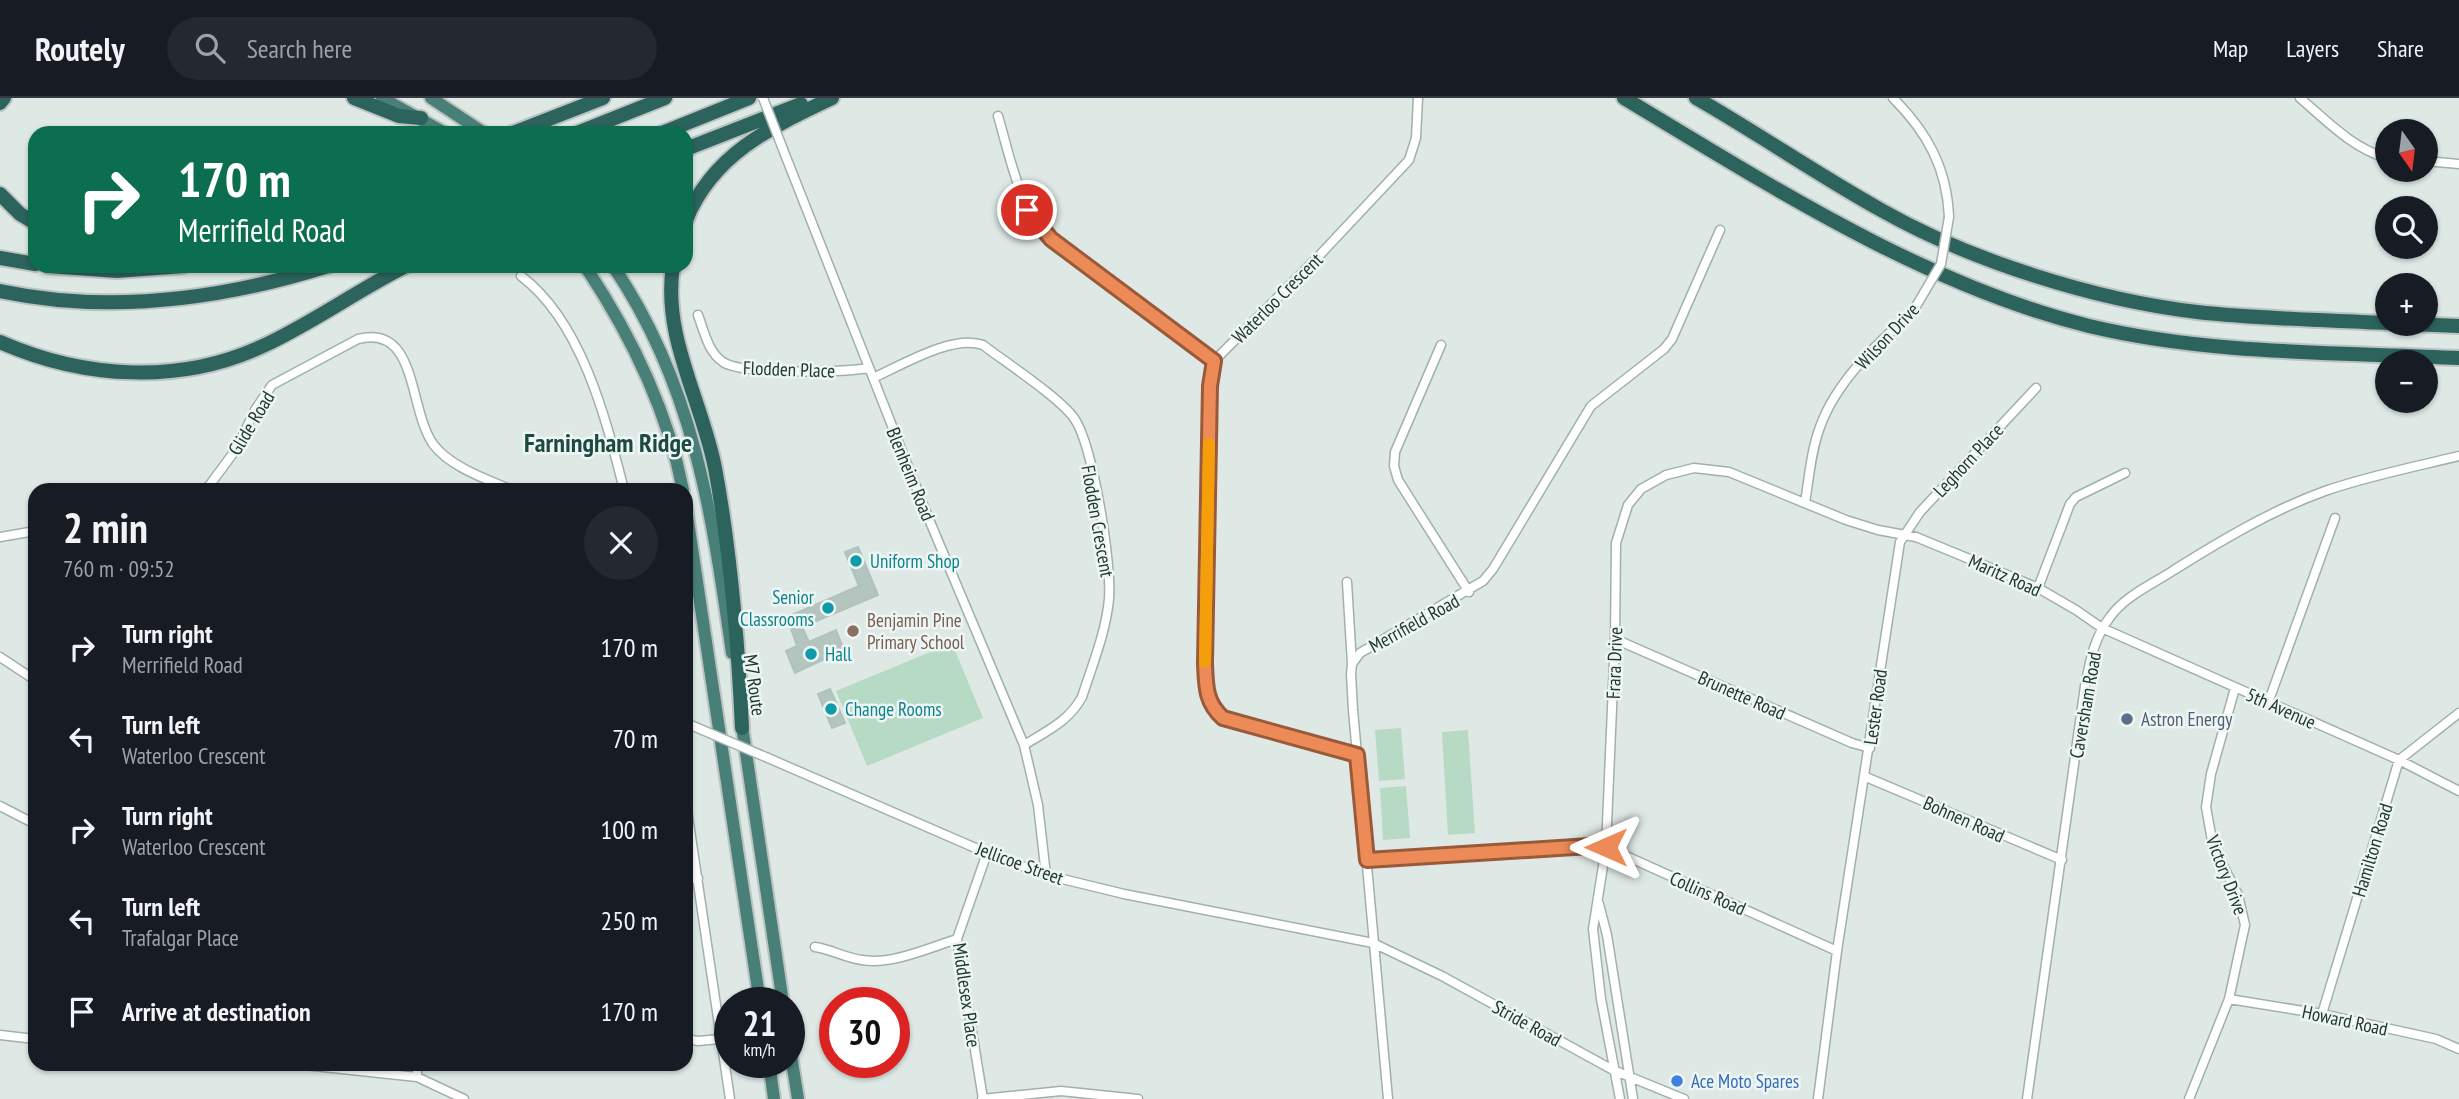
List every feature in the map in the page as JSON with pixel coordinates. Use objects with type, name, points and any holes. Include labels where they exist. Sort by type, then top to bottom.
[{"type":"highway","points":[[0,103],[4,98]]},
{"type":"highway","points":[[354,98],[399,116],[421,118]]},
{"type":"highway","points":[[383,98],[434,126]]},
{"type":"highway","points":[[430,98],[473,126]]},
{"type":"highway","points":[[530,126],[603,98]]},
{"type":"highway","points":[[594,126],[664,98]]},
{"type":"highway","points":[[679,126],[749,98]]},
{"type":"highway","points":[[693,146],[815,98]]},
{"type":"highway","points":[[693,206],[704,185],[719,166],[738,149],[765,131],[832,98]]},
{"type":"highway","points":[[1624,98],[1888,249],[1953,280],[2056,317],[2187,344],[2241,349],[2459,358]]},
{"type":"highway","points":[[1696,98],[1883,211],[1954,244],[2067,285],[2133,302],[2197,312],[2375,322]]},
{"type":"highway","points":[[0,194],[28,219]]},
{"type":"highway","points":[[0,258],[28,263]]},
{"type":"highway","points":[[0,291],[65,299],[168,300],[265,284],[304,273]]},
{"type":"highway","points":[[0,342],[22,352],[90,369],[151,373],[202,367],[264,345],[393,273]]},
{"type":"highway","points":[[589,273],[643,364],[669,433],[681,483]]},
{"type":"highway","name":"M7 Route","points":[[617,273],[642,313],[672,374],[691,430],[711,520],[781,987]]},
{"type":"highway","points":[[672,273],[675,331],[708,436],[724,528],[738,644],[742,728]]},
{"type":"highway","points":[[2438,325],[2459,326]]},
{"type":"highway","points":[[693,555],[758,987]]},
{"type":"highway","points":[[771,1078],[774,1099]]},
{"type":"highway","points":[[795,1078],[798,1099]]},
{"type":"street","name":"Blenheim Road","points":[[763,98],[869,368],[1024,745],[1038,805],[1046,875]]},
{"type":"street","name":"Waterloo Crescent","points":[[1214,361],[1316,260],[1409,160],[1416,138],[1418,98]]},
{"type":"street","name":"Wilson Drive","points":[[1805,503],[1820,426],[1833,401],[1877,344],[1912,313],[1941,264],[1949,217],[1943,174],[1933,148],[1920,128],[1893,98]]},
{"type":"street","points":[[2300,98],[2354,144],[2375,154]]},
{"type":"street","points":[[998,116],[1019,189],[1036,225],[1214,361],[1210,386],[1207,696],[1211,706],[1223,718],[1357,755]]},
{"type":"street","points":[[2438,162],[2459,164]]},
{"type":"street","name":"Merrifield Road","points":[[1388,1099],[1353,710],[1352,664],[1360,653],[1469,592],[1493,569],[1591,406],[1664,349],[1672,339],[1720,230]]},
{"type":"street","points":[[521,276],[535,287],[557,314],[584,363],[622,483]]},
{"type":"street","name":"Flodden Place","points":[[698,315],[716,357],[734,368],[840,371],[869,368]]},
{"type":"street","name":"Glide Road","points":[[211,483],[237,448],[255,410],[272,385],[358,339],[372,335],[382,337],[399,350],[421,421],[434,445],[445,456],[498,483]]},
{"type":"street","name":"Flodden Crescent","points":[[873,377],[954,343],[973,341],[983,345],[1064,408],[1078,425],[1098,495],[1110,579],[1107,613],[1082,697],[1075,710],[1063,721],[1024,745]]},
{"type":"street","points":[[1441,345],[1395,452],[1394,466],[1398,480],[1469,592]]},
{"type":"street","name":"Leghorn Place","points":[[1903,534],[1920,512],[2036,388]]},
{"type":"street","name":"Caversham Road","points":[[2027,1099],[2085,686],[2092,649],[2102,628],[2112,614],[2138,593],[2204,552],[2300,501],[2353,482],[2459,456]]},
{"type":"street","name":"Frara Drive","points":[[1620,1099],[1595,958],[1593,929],[1606,847],[1615,639],[1616,543],[1628,505],[1641,489],[1666,475],[1694,468],[1728,472],[1805,503]]},
{"type":"street","points":[[2038,589],[2070,504],[2076,497],[2124,473]]},
{"type":"street","points":[[1805,503],[1846,520],[1903,534]]},
{"type":"street","points":[[2268,703],[2335,519]]},
{"type":"street","points":[[0,537],[28,532]]},
{"type":"street","name":"Maritz Road","points":[[1903,534],[1916,537],[2038,589],[2102,628]]},
{"type":"street","name":"Lester Road","points":[[1818,1099],[1838,951],[1903,534]]},
{"type":"street","points":[[1347,582],[1352,664]]},
{"type":"street","name":"5th Avenue","points":[[2102,628],[2399,760],[2459,791]]},
{"type":"street","name":"Brunette Road","points":[[1615,639],[1852,743],[1870,748]]},
{"type":"street","points":[[0,657],[28,675]]},
{"type":"street","name":"Victory Drive","points":[[2189,1099],[2229,999],[2245,925],[2238,895],[2213,846],[2206,807],[2211,774],[2235,688]]},
{"type":"street","points":[[2399,760],[2459,713]]},
{"type":"street","name":"Jellicoe Street","points":[[693,726],[987,853],[1046,875],[1136,897],[1373,943]]},
{"type":"street","name":"Hamilton Road","points":[[2322,1014],[2399,760]]},
{"type":"street","name":"Bohnen Road","points":[[1866,777],[2062,860]]},
{"type":"street","points":[[0,806],[28,820]]},
{"type":"street","points":[[693,846],[714,995]]},
{"type":"street","name":"Collins Road","points":[[1367,860],[1606,847],[1838,951]]},
{"type":"street","name":"Middlesex Place","points":[[982,1099],[957,939],[987,853]]},
{"type":"street","points":[[693,878],[698,877]]},
{"type":"street","name":"Frara Drive","points":[[1598,901],[1607,935],[1633,1099]]},
{"type":"street","points":[[815,947],[828,948],[861,960],[878,961],[957,939]]},
{"type":"street","name":"Stride Road","points":[[1373,943],[1442,976],[1613,1070],[1684,1099]]},
{"type":"street","name":"Howard Road","points":[[2229,999],[2322,1014],[2436,1039],[2459,1049]]},
{"type":"street","points":[[0,1035],[28,1038]]},
{"type":"street","points":[[693,1040],[714,1040]]},
{"type":"street","points":[[361,1071],[418,1077],[464,1099]]},
{"type":"street","points":[[417,1071],[418,1077]]},
{"type":"street","points":[[726,1078],[730,1099]]},
{"type":"street","points":[[982,1099],[1061,1091],[1138,1099]]},
{"type":"green space","points":[[952,643],[983,718],[867,766],[836,691]]},
{"type":"green space","points":[[1401,728],[1405,779],[1379,781],[1375,730]]},
{"type":"green space","points":[[1468,730],[1475,833],[1448,835],[1442,732]]},
{"type":"green space","points":[[1406,786],[1410,838],[1383,840],[1380,788]]},
{"type":"building","points":[[858,547],[878,595],[802,627],[809,642],[836,630],[844,650],[795,673],[786,651],[797,646],[787,617],[859,586],[845,552]]},
{"type":"building","name":"Change Rooms","points":[[830,689],[845,723],[832,728],[818,694]]},
{"type":"slow traffic","points":[[1205,662],[1209,444]]},
{"type":"place","name":"Uniform Shop","points":[[856,561]]},
{"type":"place","name":"Senior Classrooms","points":[[828,608]]},
{"type":"place","name":"Benjamin Pine Primary School","points":[[853,631]]},
{"type":"place","name":"Hall","points":[[811,654]]},
{"type":"place","name":"Change Rooms","points":[[831,709]]},
{"type":"place","name":"Astron Energy","points":[[2127,719]]},
{"type":"place","name":"Ace Moto Spares","points":[[1677,1081]]},
{"type":"district","name":"Farningham Ridge","points":[[608,443]]},
{"type":"route","points":[[1027,210],[1036,225],[1051,239],[1214,361],[1210,386],[1205,663],[1207,696],[1211,706],[1223,718],[1357,755],[1367,860],[1606,847]]}]
